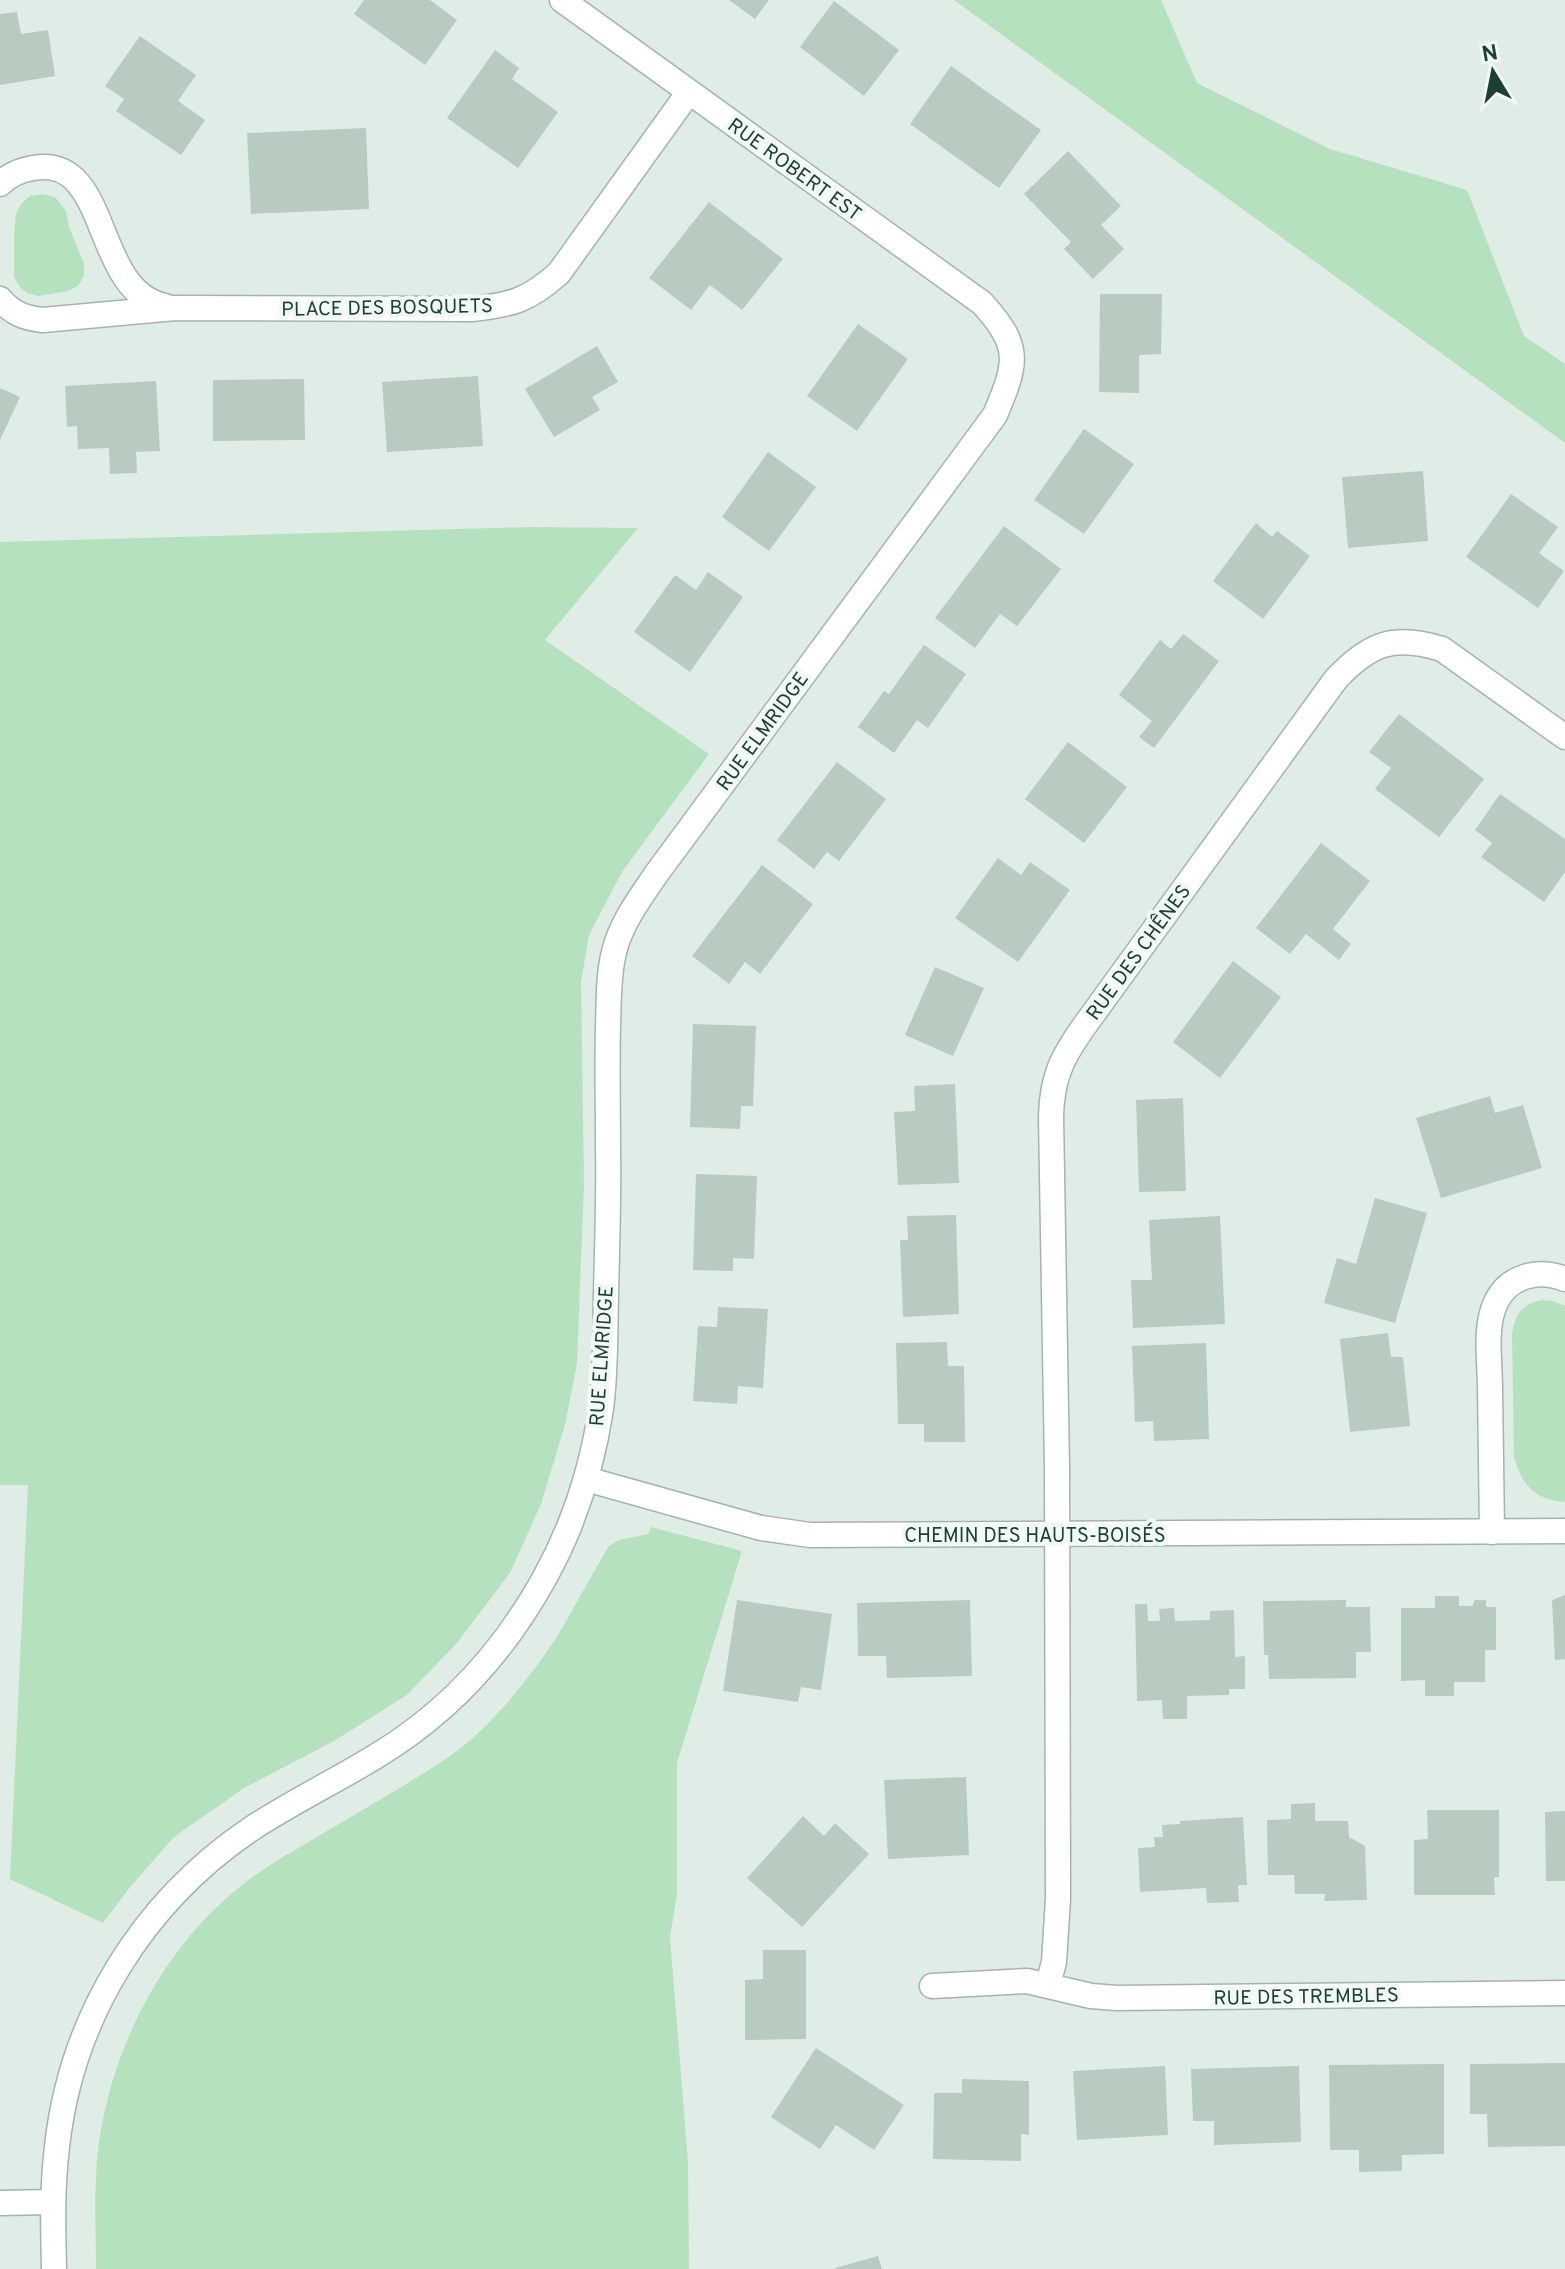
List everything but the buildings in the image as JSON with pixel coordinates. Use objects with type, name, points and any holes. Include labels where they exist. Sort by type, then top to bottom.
[{"type":"street","name":"RUE ROBERT EST","points":[[562,0],[982,303],[999,322],[1012,350]]},
{"type":"street","name":"PLACE DES BOSQUETS","points":[[0,299],[24,318],[43,320],[175,308],[472,309],[518,301],[537,292],[559,273],[689,92]]},
{"type":"street","name":"PLACE DES BOSQUETS","points":[[0,184],[25,169],[42,166],[60,168],[86,192],[113,258],[126,281],[141,297],[175,308]]},
{"type":"street","name":"RUE ELMRIDGE","points":[[54,2269],[53,2202],[57,2142],[65,2094],[89,2021],[104,1989],[144,1927],[192,1875],[251,1829],[377,1756],[454,1699],[510,1633],[545,1577],[573,1518],[586,1479],[603,1380],[609,1198],[609,1006],[615,949],[635,905],[657,873],[995,415],[1011,375],[1012,350]]},
{"type":"street","name":"RUE DES CHÊNES","points":[[1056,1534],[1051,1096],[1065,1054],[1336,679],[1353,661],[1373,648],[1395,642],[1418,642],[1442,649],[1565,737]]},
{"type":"street","points":[[1492,1532],[1490,1337],[1495,1304],[1509,1284],[1520,1278],[1543,1273],[1565,1279]]},
{"type":"street","name":"CHEMIN DES HAUTS-BOISÉS","points":[[586,1479],[761,1528],[810,1535],[1565,1531]]},
{"type":"street","points":[[1048,1984],[1054,1962],[1058,1899],[1056,1534]]},
{"type":"street","name":"RUE DES TREMBLES","points":[[932,1986],[1027,1981],[1091,1996],[1117,1998],[1565,1993]]},
{"type":"street","points":[[0,2203],[53,2202]]},
{"type":"green space","points":[[954,0],[1161,0],[1197,83],[1330,149],[1467,190],[1524,336],[1565,364],[1565,443]]},
{"type":"green space","points":[[43,194],[56,198],[66,211],[84,264],[84,276],[78,286],[68,291],[38,296],[27,293],[14,277],[14,234],[16,214],[21,204],[30,196]]},
{"type":"green space","points":[[531,527],[638,528],[545,640],[709,754],[622,872],[589,935],[581,982],[584,1184],[577,1364],[565,1425],[541,1504],[510,1573],[457,1643],[407,1695],[334,1741],[244,1788],[174,1837],[103,1923],[10,1879],[28,1485],[0,1485],[0,542]]},
{"type":"green space","points":[[1542,1300],[1565,1306],[1565,1502],[1545,1498],[1531,1489],[1521,1476],[1514,1457],[1512,1333],[1521,1311],[1529,1304]]},
{"type":"green space","points":[[651,1527],[742,1551],[677,1763],[677,1894],[670,1937],[688,2162],[689,2269],[96,2269],[96,2169],[109,2095],[138,2015],[183,1944],[211,1912],[243,1884],[434,1767],[468,1742],[507,1702],[544,1656],[609,1546],[619,1540],[648,1534]]}]
